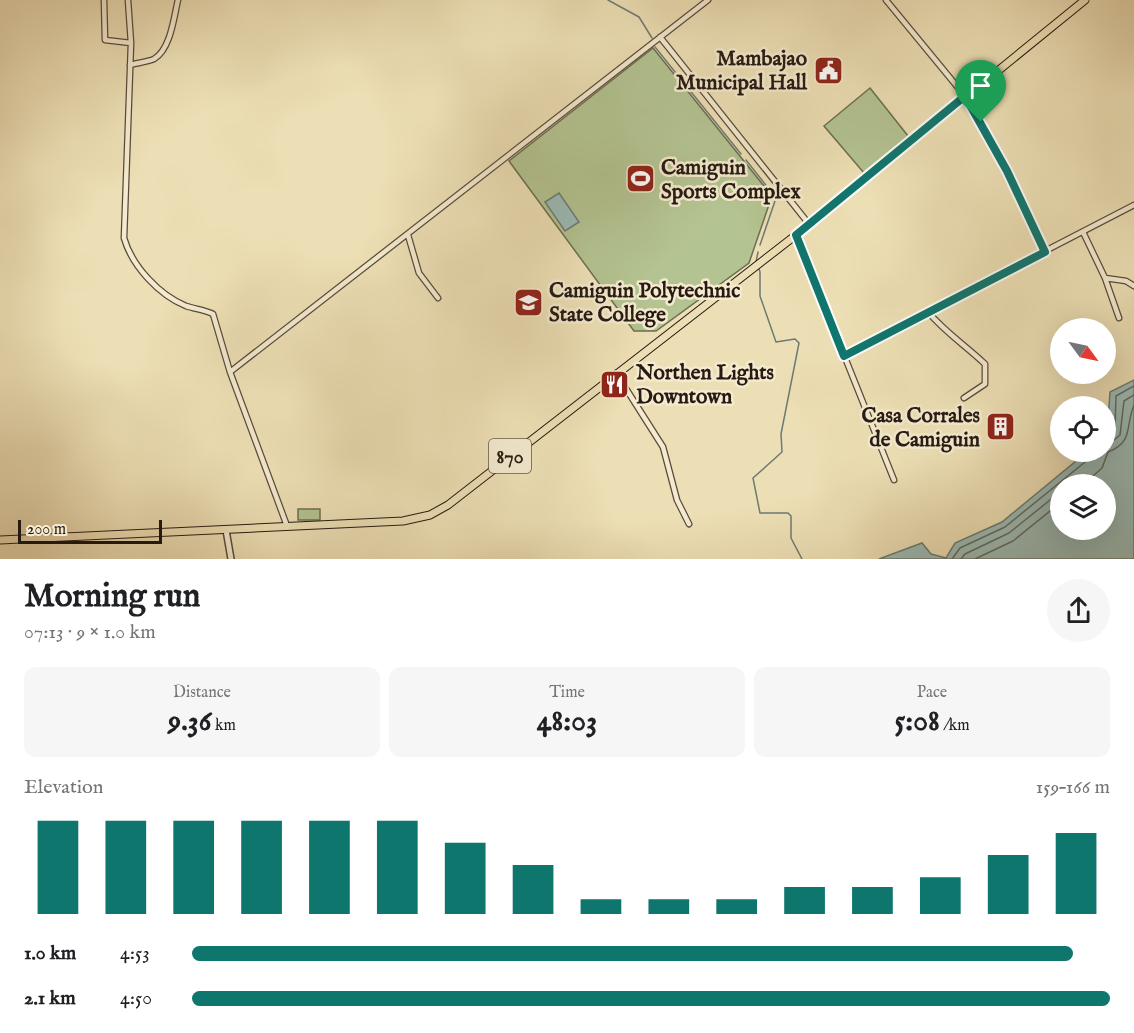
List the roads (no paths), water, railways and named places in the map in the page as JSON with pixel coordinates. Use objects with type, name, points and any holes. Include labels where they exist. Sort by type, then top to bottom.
[{"type":"main road","name":"870","points":[[0,540],[403,521],[430,515],[448,505],[796,235],[1085,0]]},
{"type":"street","points":[[104,0],[105,40],[131,43]]},
{"type":"street","points":[[128,0],[131,43],[124,238],[127,249],[139,269],[165,293],[186,306],[213,314],[230,372],[287,526]]},
{"type":"street","points":[[230,372],[708,0]]},
{"type":"street","points":[[886,0],[965,96],[1007,171],[1045,252]]},
{"type":"street","points":[[130,65],[154,59],[160,52],[173,24],[175,1]]},
{"type":"street","points":[[660,37],[809,224]]},
{"type":"street","points":[[844,356],[1134,205]]},
{"type":"street","points":[[1083,232],[1105,278],[1119,318]]},
{"type":"street","points":[[408,235],[419,273],[438,298]]},
{"type":"street","points":[[796,235],[894,480]]},
{"type":"street","points":[[1105,278],[1126,281],[1134,286]]},
{"type":"street","points":[[928,312],[949,337],[962,342],[985,364],[985,384],[964,398]]},
{"type":"street","points":[[616,373],[663,447],[677,500],[688,524]]},
{"type":"street","points":[[224,530],[231,559]]},
{"type":"water","points":[[559,193],[579,222],[565,231],[545,202]]},
{"type":"water","points":[[1134,380],[1134,559],[879,559],[922,543],[931,554],[946,558],[955,543],[1002,522],[1050,482],[1050,540],[1116,540],[1116,474],[1060,474],[1075,462],[1116,462],[1116,396],[1110,396],[1110,392]]},
{"type":"waterway","points":[[608,0],[639,17],[652,38]]},
{"type":"waterway","points":[[655,47],[741,154]]},
{"type":"waterway","points":[[746,160],[776,198],[760,245]]},
{"type":"waterway","points":[[756,262],[758,252]]},
{"type":"waterway","points":[[758,266],[760,296],[776,342],[795,339],[799,343],[781,434],[782,452],[753,478],[760,513],[788,513],[791,516],[791,538],[802,559]]},
{"type":"place","name":"Mambajao Municipal Hall","points":[[828,70]]},
{"type":"place","name":"Camiguin Sports Complex","points":[[640,179]]},
{"type":"place","name":"Camiguin Polytechnic State College","points":[[528,302]]},
{"type":"place","name":"Northen Lights Downtown","points":[[615,384]]},
{"type":"place","name":"Casa Corrales de Camiguin","points":[[1001,427]]}]
